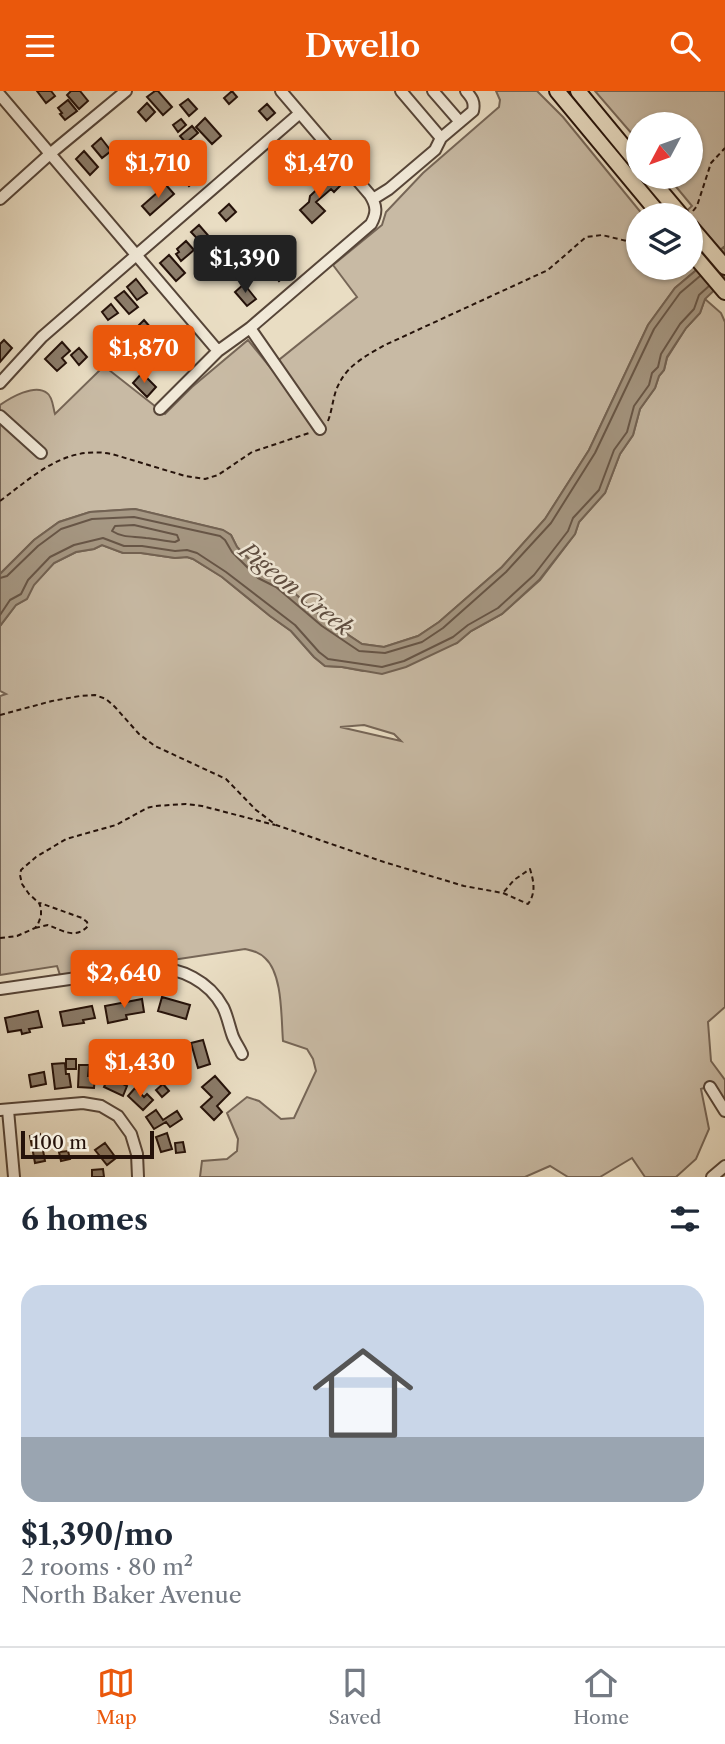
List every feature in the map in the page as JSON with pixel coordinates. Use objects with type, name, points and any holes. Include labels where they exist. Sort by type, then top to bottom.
[{"type":"main road","points":[[557,91],[650,203]]},
{"type":"main road","points":[[578,91],[626,149]]},
{"type":"main road","points":[[659,189],[671,203]]},
{"type":"main road","points":[[703,241],[725,267]]},
{"type":"main road","points":[[703,266],[725,292]]},
{"type":"street","points":[[0,199],[126,91]]},
{"type":"street","points":[[160,409],[218,351],[250,328],[371,224],[376,214],[373,199],[282,91]]},
{"type":"street","points":[[401,91],[441,138]]},
{"type":"street","points":[[433,91],[460,122]]},
{"type":"street","points":[[373,199],[435,150],[441,138],[473,111],[472,97],[466,91]]},
{"type":"street","points":[[0,95],[218,351]]},
{"type":"street","points":[[0,383],[42,337],[300,113]]},
{"type":"street","points":[[250,328],[320,429]]},
{"type":"street","points":[[0,416],[41,453]]},
{"type":"street","points":[[0,989],[136,969],[162,967],[182,971],[201,983],[218,1000],[242,1054]]},
{"type":"street","points":[[710,1087],[725,1111]]},
{"type":"street","points":[[14,1177],[4,1110],[83,1103],[101,1106],[118,1116],[131,1134],[137,1154],[138,1177]]},
{"type":"street","points":[[712,1177],[725,1166]]},
{"type":"path","points":[[698,203],[711,163],[725,148]]},
{"type":"path","points":[[0,501],[50,464],[79,453],[112,454],[185,476],[205,479],[218,475],[252,452],[326,425],[339,383],[346,373],[368,354],[548,269],[586,237],[601,235],[626,241]]},
{"type":"path","points":[[0,715],[80,695],[95,695],[106,699],[139,734],[155,746],[226,779],[256,810],[276,825]]},
{"type":"path","points":[[0,938],[17,936],[48,925],[68,934],[84,930],[88,926],[82,918],[39,903],[29,894],[20,875],[25,865],[66,839],[116,825],[147,808],[186,804],[276,825],[464,886],[503,893],[528,905],[534,889],[530,869],[514,880],[503,893]]},
{"type":"path","points":[[35,928],[41,916],[39,903]]},
{"type":"shaded area","points":[[496,91],[537,91],[563,117],[633,203],[626,203],[626,280],[685,280],[675,288],[648,325],[589,450],[545,519],[502,567],[439,622],[418,636],[384,647],[362,644],[326,620],[280,581],[262,572],[237,547],[231,535],[222,530],[135,509],[90,512],[59,522],[34,540],[0,574],[0,405],[23,393],[42,390],[50,397],[55,414],[104,366],[165,414],[192,387],[248,340],[270,367],[357,297],[333,265],[382,225],[386,212],[423,173],[499,107],[500,100]]},
{"type":"shaded area","points":[[595,91],[725,91],[725,246],[703,264],[703,203],[690,203],[678,189],[704,189],[704,112],[626,112],[626,127]]},
{"type":"shaded area","points":[[705,299],[721,313],[725,322],[725,1007],[708,1022],[711,1061],[725,1080],[725,1103],[713,1085],[701,1089],[709,1129],[696,1159],[676,1177],[645,1177],[632,1158],[600,1177],[568,1177],[550,1166],[525,1177],[200,1177],[202,1161],[227,1159],[237,1151],[238,1139],[227,1113],[247,1097],[259,1101],[281,1119],[294,1118],[316,1071],[313,1059],[307,1049],[283,1041],[280,997],[275,974],[265,958],[251,950],[73,975],[60,975],[57,966],[0,975],[0,696],[6,694],[0,691],[0,626],[16,605],[26,599],[33,585],[54,563],[76,552],[102,545],[123,553],[193,559],[222,577],[291,631],[325,666],[363,671],[457,643],[471,631],[502,614],[540,580],[575,534],[579,522],[605,493],[620,454],[633,435],[640,409],[655,388],[667,358],[686,328],[700,313]],"holes":[[[364,725],[394,734],[401,741],[340,727]]]},
{"type":"water","points":[[725,246],[725,280],[705,299],[700,313],[686,328],[667,357],[655,388],[640,409],[633,435],[620,454],[605,493],[579,522],[575,534],[539,580],[502,614],[471,631],[457,643],[406,667],[382,674],[325,666],[291,631],[222,577],[193,559],[123,553],[102,545],[76,552],[54,563],[34,585],[27,599],[16,605],[0,626],[0,574],[34,540],[59,522],[90,512],[135,509],[223,530],[231,535],[237,547],[262,572],[280,581],[326,620],[362,644],[384,647],[418,636],[439,622],[502,567],[545,519],[589,450],[648,325],[675,288],[685,280],[703,280],[703,264]]},
{"type":"building","points":[[37,91],[51,91],[55,96],[46,103]]},
{"type":"building","points":[[71,91],[80,91],[88,101],[79,109],[67,95]]},
{"type":"building","points":[[155,91],[172,107],[163,115],[147,97]]},
{"type":"building","points":[[232,91],[237,97],[229,104],[224,98]]},
{"type":"building","points":[[188,99],[197,109],[189,116],[180,105]]},
{"type":"building","points":[[68,100],[77,111],[65,120],[58,108]]},
{"type":"building","points":[[147,103],[155,112],[146,121],[138,112]]},
{"type":"building","points":[[267,104],[275,113],[267,120],[259,111]]},
{"type":"building","points":[[205,118],[221,136],[212,144],[196,127]]},
{"type":"building","points":[[181,119],[186,125],[178,132],[173,125]]},
{"type":"building","points":[[192,126],[198,133],[186,143],[180,136]]},
{"type":"building","points":[[101,138],[111,151],[102,158],[92,146]]},
{"type":"building","points":[[305,142],[316,154],[309,160],[307,157],[304,160],[296,151]]},
{"type":"building","points":[[185,147],[197,161],[192,165],[186,157],[171,169],[166,163]]},
{"type":"building","points":[[84,151],[98,167],[90,175],[76,159]]},
{"type":"building","points":[[133,158],[139,165],[130,171],[125,165]]},
{"type":"building","points":[[195,165],[203,174],[189,186],[182,177]]},
{"type":"building","points":[[317,166],[326,176],[319,182],[310,173]]},
{"type":"building","points":[[331,176],[340,186],[334,192],[331,189],[316,202],[325,211],[312,223],[300,210]]},
{"type":"building","points":[[166,185],[174,194],[150,215],[142,206]]},
{"type":"building","points":[[229,204],[236,212],[226,221],[219,213]]},
{"type":"building","points":[[199,225],[213,241],[205,247],[191,232]]},
{"type":"building","points":[[237,239],[244,247],[231,259],[225,252]]},
{"type":"building","points":[[186,241],[194,250],[181,261],[176,254],[179,252],[177,249]]},
{"type":"building","points":[[169,255],[185,273],[176,281],[160,263]]},
{"type":"building","points":[[278,263],[287,274],[279,281],[270,270]]},
{"type":"building","points":[[243,267],[249,273],[242,279],[236,273]]},
{"type":"building","points":[[136,279],[147,293],[137,300],[127,287]]},
{"type":"building","points":[[244,284],[256,299],[247,306],[235,292]]},
{"type":"building","points":[[124,291],[138,307],[129,314],[115,298]]},
{"type":"building","points":[[111,304],[118,313],[108,320],[102,312]]},
{"type":"building","points":[[144,320],[151,328],[142,336],[136,328]]},
{"type":"building","points":[[4,340],[12,348],[0,362],[0,344]]},
{"type":"building","points":[[62,342],[70,351],[62,358],[66,363],[57,371],[45,359]]},
{"type":"building","points":[[79,348],[87,357],[79,365],[71,355]]},
{"type":"building","points":[[142,373],[156,387],[147,397],[133,383]]},
{"type":"building","points":[[162,997],[190,1005],[186,1019],[158,1011]]},
{"type":"building","points":[[142,999],[144,1012],[126,1015],[127,1019],[108,1023],[105,1006]]},
{"type":"building","points":[[92,1006],[95,1018],[83,1020],[84,1023],[63,1026],[60,1012]]},
{"type":"building","points":[[38,1011],[42,1027],[29,1029],[30,1032],[22,1034],[21,1030],[8,1032],[5,1018]]},
{"type":"building","points":[[203,1040],[210,1064],[198,1068],[191,1043]]},
{"type":"building","points":[[66,1059],[76,1059],[76,1069],[66,1069]]},
{"type":"building","points":[[65,1063],[71,1087],[55,1089],[52,1064]]},
{"type":"building","points":[[79,1065],[89,1065],[88,1076],[95,1076],[94,1088],[78,1087]]},
{"type":"building","points":[[44,1072],[46,1084],[31,1087],[29,1075]]},
{"type":"building","points":[[114,1074],[123,1079],[121,1083],[127,1086],[123,1096],[104,1087],[108,1078],[112,1079]]},
{"type":"building","points":[[215,1076],[230,1093],[217,1106],[222,1112],[214,1120],[201,1107],[212,1097],[202,1087]]},
{"type":"building","points":[[163,1084],[169,1091],[162,1097],[156,1090]]},
{"type":"building","points":[[135,1088],[144,1097],[147,1094],[153,1100],[143,1110],[128,1096]]},
{"type":"building","points":[[156,1110],[163,1120],[177,1111],[182,1119],[170,1127],[166,1122],[154,1129],[146,1117]]},
{"type":"building","points":[[167,1133],[172,1149],[161,1152],[156,1137]]},
{"type":"building","points":[[40,1134],[45,1161],[35,1163],[30,1136]]},
{"type":"building","points":[[183,1142],[185,1152],[176,1153],[175,1143]]},
{"type":"building","points":[[105,1143],[116,1158],[107,1165],[95,1150]]},
{"type":"building","points":[[68,1151],[70,1159],[61,1161],[59,1152]]},
{"type":"building","points":[[103,1169],[104,1177],[92,1177],[92,1170]]},
{"type":"water label","name":"Pigeon Creek","points":[[296,589]]}]
